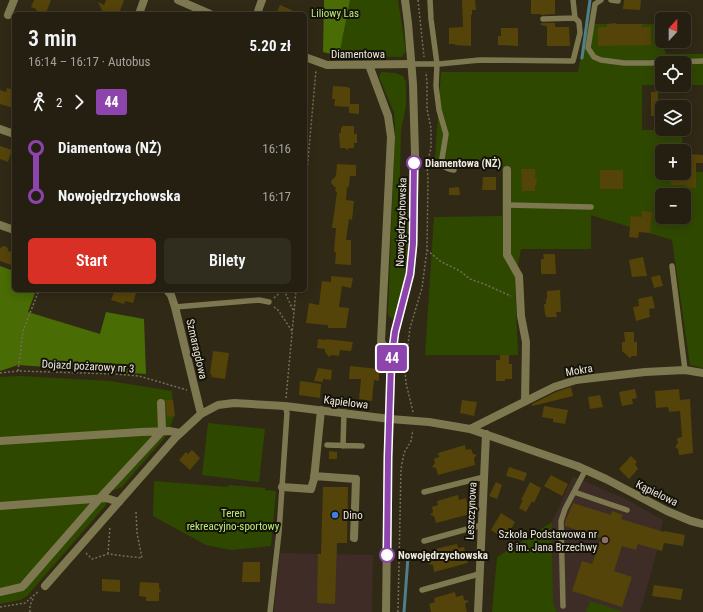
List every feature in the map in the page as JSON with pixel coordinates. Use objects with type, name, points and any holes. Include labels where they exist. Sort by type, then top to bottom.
[{"type":"street","points":[[8,15],[14,0]]},
{"type":"street","points":[[140,12],[144,0]]},
{"type":"street","points":[[178,0],[205,12]]},
{"type":"street","points":[[258,12],[262,0]]},
{"type":"street","name":"Nowojędrzychowska","points":[[386,612],[392,355],[395,332],[409,279],[412,254],[415,154],[412,64],[405,0]]},
{"type":"street","name":"Diamentowa","points":[[307,58],[327,66],[412,64]]},
{"type":"street","points":[[368,65],[388,116],[391,137],[381,342],[392,355]]},
{"type":"street","points":[[0,129],[12,133]]},
{"type":"street","points":[[507,170],[507,255],[519,276],[521,316],[526,342],[525,401]]},
{"type":"street","points":[[0,225],[12,229]]},
{"type":"street","name":"Szmaragdowa","points":[[169,292],[175,307],[201,414]]},
{"type":"street","name":"Mokra","points":[[470,430],[525,401],[557,386],[576,380],[645,372],[685,370],[703,373]]},
{"type":"street","points":[[0,592],[24,586],[99,499],[162,431],[161,403]]},
{"type":"street","name":"Kąpielowa","points":[[45,586],[180,433],[201,414],[218,405],[234,403],[285,406],[344,412],[390,419],[429,422],[486,434],[586,469],[667,511],[691,521],[703,524]]},
{"type":"street","points":[[282,487],[311,489],[314,476],[321,410]]},
{"type":"street","points":[[0,441],[162,431],[180,433]]},
{"type":"street","name":"Leszczynowa","points":[[478,612],[486,434]]},
{"type":"street","points":[[314,476],[356,479],[354,538]]},
{"type":"street","points":[[0,506],[106,498],[119,502]]},
{"type":"lane","points":[[430,0],[437,64],[437,92],[439,110],[446,134],[441,165],[454,170]]},
{"type":"lane","points":[[412,64],[425,65],[480,60],[573,61],[580,33],[579,22],[575,18],[573,0]]},
{"type":"lane","points":[[601,0],[595,4],[588,48],[594,57],[601,60],[624,63],[648,64],[703,61]]},
{"type":"lane","points":[[611,0],[618,1]]},
{"type":"lane","points":[[543,19],[575,18]]},
{"type":"lane","points":[[507,205],[591,207]]},
{"type":"lane","points":[[672,266],[685,370]]},
{"type":"lane","points":[[175,307],[259,300],[269,302]]},
{"type":"lane","points":[[270,612],[279,532],[287,413],[285,406]]},
{"type":"lane","points":[[343,446],[344,412]]},
{"type":"lane","points":[[327,445],[362,446]]},
{"type":"lane","points":[[563,606],[561,521],[565,509],[586,469]]},
{"type":"lane","points":[[424,492],[484,477]]},
{"type":"lane","points":[[574,492],[627,510]]},
{"type":"lane","points":[[424,541],[482,525]]},
{"type":"lane","points":[[422,590],[479,574]]},
{"type":"path","points":[[418,0],[425,65]]},
{"type":"path","points":[[307,171],[317,62]]},
{"type":"path","points":[[427,250],[440,262],[460,271],[470,279],[521,300]]},
{"type":"path","points":[[18,371],[23,331],[38,292]]},
{"type":"path","points":[[282,292],[269,302],[278,310],[292,331]]},
{"type":"path","points":[[285,292],[294,312]]},
{"type":"path","points":[[285,406],[296,292]]},
{"type":"path","name":"Dojazd pożarowy nr 3","points":[[0,373],[18,371],[139,376],[196,393]]},
{"type":"path","points":[[398,612],[401,469],[404,454],[411,441],[413,426]]},
{"type":"path","points":[[79,547],[92,559],[108,554],[142,558],[137,533],[136,512]]},
{"type":"path","points":[[108,554],[110,525]]},
{"type":"path","points":[[0,607],[25,603],[45,586]]},
{"type":"path","points":[[30,612],[30,605],[34,596],[45,586]]},
{"type":"shaded area","name":"Szkoła Podstawowa nr 8 im. Jana Brzechwy","points":[[573,476],[628,500],[663,520],[655,559],[640,612],[557,612],[553,601],[552,522]]},
{"type":"shaded area","points":[[280,553],[373,555],[372,612],[274,612]]},
{"type":"green space","name":"Liliowy Las","points":[[324,0],[350,0],[339,56],[323,52]]},
{"type":"green space","points":[[350,0],[398,0],[406,51],[402,57],[339,56]]},
{"type":"green space","points":[[586,24],[655,24],[655,48],[664,48],[666,54],[703,54],[703,85],[691,85],[691,56],[655,56],[655,85],[642,85],[642,130],[655,130],[655,136],[682,136],[683,144],[655,144],[655,180],[691,180],[691,171],[703,172],[703,368],[690,365],[672,240],[591,215],[591,249],[521,249],[515,280],[518,355],[425,355],[434,217],[502,216],[502,164],[450,163],[435,158],[441,72],[578,72]]},
{"type":"green space","points":[[381,72],[396,73],[403,76],[406,82],[406,106],[401,131],[400,174],[408,207],[408,253],[404,280],[394,319],[389,317],[388,313],[395,128],[394,113],[379,77]]},
{"type":"green space","points":[[0,266],[12,270],[12,292],[35,292],[28,312],[100,334],[106,312],[144,319],[146,374],[18,365],[0,371]]},
{"type":"green space","points":[[20,376],[110,381],[172,391],[174,417],[167,435],[122,487],[106,493],[106,505],[27,596],[20,600],[0,604],[0,377]]},
{"type":"green space","points":[[208,423],[265,429],[259,482],[202,475]]},
{"type":"green space","name":"Teren rekreacyjno-sportowy","points":[[154,481],[228,487],[229,485],[265,488],[265,490],[276,491],[271,546],[231,550],[206,545],[153,516]]},
{"type":"green space","points":[[552,522],[553,601],[557,612],[492,612],[497,557]]},
{"type":"green space","points":[[590,601],[624,612],[586,612]]},
{"type":"building","points":[[34,0],[51,0],[46,12],[37,12],[36,9],[31,7]]},
{"type":"building","points":[[106,0],[124,0],[120,12],[102,12],[98,2],[104,5]]},
{"type":"building","points":[[462,0],[475,0],[476,10],[472,10],[471,15],[471,46],[449,44],[449,28],[463,27]]},
{"type":"building","points":[[531,0],[555,0],[555,14],[531,14]]},
{"type":"building","points":[[624,0],[641,0],[640,10],[623,9]]},
{"type":"building","points":[[280,5],[296,12],[277,12]]},
{"type":"building","points":[[541,23],[555,23],[555,27],[569,27],[570,46],[547,46],[547,26],[541,25]]},
{"type":"building","points":[[607,24],[642,24],[642,27],[651,27],[651,45],[598,46],[598,27],[607,27]]},
{"type":"building","points":[[501,28],[518,28],[518,46],[498,45],[498,36],[501,36]]},
{"type":"building","points":[[333,86],[348,87],[350,89],[350,104],[359,104],[359,114],[349,113],[349,107],[334,106],[335,99],[332,99]]},
{"type":"building","points":[[7,88],[12,89],[12,108],[0,104],[0,90],[6,92]]},
{"type":"building","points":[[651,92],[658,92],[658,100],[655,100],[655,116],[651,116]]},
{"type":"building","points":[[342,126],[354,126],[354,134],[357,134],[357,143],[354,143],[354,148],[349,148],[347,150],[345,148],[340,148],[339,133],[341,133]]},
{"type":"building","points":[[0,146],[12,150],[8,162],[0,159]]},
{"type":"building","points":[[691,154],[703,155],[703,163],[696,163],[696,188],[686,187],[686,185],[671,185],[671,180],[691,180]]},
{"type":"building","points":[[337,164],[356,165],[356,176],[350,176],[346,200],[354,201],[352,220],[349,219],[346,240],[351,240],[351,265],[335,264],[336,253],[334,251],[336,228],[332,228],[337,192],[335,191],[336,188],[331,183],[336,176]]},
{"type":"building","points":[[521,169],[535,169],[535,178],[537,178],[535,191],[522,191]]},
{"type":"building","points":[[600,170],[623,170],[623,189],[600,189]]},
{"type":"building","points":[[483,177],[496,177],[496,190],[482,190]]},
{"type":"building","points":[[459,187],[460,195],[449,195],[449,188]]},
{"type":"building","points":[[642,211],[652,212],[650,233],[639,232],[638,238],[629,237],[631,216],[642,217]]},
{"type":"building","points":[[4,246],[7,247],[9,252],[12,250],[12,265],[0,261],[0,248]]},
{"type":"building","points":[[543,254],[555,254],[556,274],[541,274],[541,259],[544,259]]},
{"type":"building","points":[[643,257],[647,276],[632,277],[629,260]]},
{"type":"building","points":[[660,275],[663,286],[654,288],[651,277]]},
{"type":"building","points":[[331,276],[353,278],[351,288],[342,286],[339,307],[349,308],[346,328],[328,328],[328,325],[306,323],[309,303],[319,305],[322,281],[331,282]]},
{"type":"building","points":[[560,290],[561,312],[556,312],[557,317],[546,317],[544,304],[546,304],[547,291]]},
{"type":"building","points":[[114,292],[136,292],[133,303],[125,301],[124,304],[111,300]]},
{"type":"building","points":[[652,296],[655,308],[649,309],[650,317],[636,321],[633,307],[639,306],[638,299]]},
{"type":"building","points":[[624,332],[634,332],[634,342],[637,342],[637,356],[632,356],[630,358],[622,351],[622,342],[625,342]]},
{"type":"building","points":[[318,339],[353,342],[351,351],[340,350],[339,356],[332,355],[329,357],[325,352],[325,349],[317,348]]},
{"type":"building","points":[[213,351],[229,353],[225,379],[211,377],[212,374],[210,374]]},
{"type":"building","points":[[500,355],[509,355],[509,364],[512,364],[512,379],[496,381],[496,360],[500,360]]},
{"type":"building","points":[[350,366],[379,369],[379,381],[374,380],[372,401],[359,399],[361,379],[349,379]]},
{"type":"building","points":[[318,368],[332,370],[331,380],[323,379],[323,382],[314,381]]},
{"type":"building","points":[[300,381],[321,384],[320,398],[299,395]]},
{"type":"building","points":[[571,387],[573,396],[532,406],[532,404],[556,392]]},
{"type":"building","points":[[635,389],[637,398],[632,399],[633,404],[622,406],[619,392]]},
{"type":"building","points":[[679,389],[680,400],[690,399],[693,453],[679,455],[678,449],[675,447],[678,443],[677,438],[682,437],[680,411],[669,412],[668,407],[656,408],[655,391]]},
{"type":"building","points":[[600,395],[603,407],[590,409],[588,397]]},
{"type":"building","points":[[166,400],[173,400],[175,416],[167,417]]},
{"type":"building","points":[[462,400],[477,402],[474,416],[460,413]]},
{"type":"building","points":[[544,406],[568,410],[565,424],[553,422],[553,419],[542,417]]},
{"type":"building","points":[[465,445],[466,450],[471,449],[473,454],[477,455],[474,458],[475,465],[438,475],[436,468],[432,467],[435,463],[434,459],[439,457],[438,453]]},
{"type":"building","points":[[192,450],[200,458],[190,470],[179,460],[186,452],[188,454]]},
{"type":"building","points":[[329,451],[337,452],[337,459],[329,459]]},
{"type":"building","points":[[631,456],[637,462],[635,464],[638,469],[629,479],[619,469]]},
{"type":"building","points":[[509,467],[527,473],[524,481],[506,476]]},
{"type":"building","points":[[551,475],[568,484],[562,496],[544,486]]},
{"type":"building","points":[[496,482],[502,485],[497,499],[489,496]]},
{"type":"building","points":[[530,482],[541,488],[534,503],[532,501],[526,512],[519,508],[523,500],[521,500]]},
{"type":"building","points":[[323,487],[348,487],[347,543],[337,543],[335,604],[317,603],[318,554],[321,554]]},
{"type":"building","points":[[458,495],[459,500],[466,498],[467,503],[472,504],[468,507],[470,514],[436,523],[434,516],[430,515],[433,512],[432,507],[438,505],[437,501]]},
{"type":"building","name":"Szkoła Podstawowa nr 8 im. Jana Brzechwy","points":[[573,503],[611,515],[612,511],[623,515],[621,519],[664,532],[685,535],[683,546],[664,543],[662,551],[638,544],[636,550],[622,546],[614,571],[632,577],[622,607],[572,591],[582,561],[592,564],[601,538],[565,526],[565,522]]},
{"type":"building","points":[[501,513],[515,522],[505,539],[491,530]]},
{"type":"building","points":[[457,544],[458,548],[464,547],[468,563],[434,572],[433,565],[428,564],[431,560],[430,555],[437,554],[435,549]]},
{"type":"building","points":[[243,562],[260,562],[260,582],[242,582]]},
{"type":"building","points":[[102,579],[120,580],[120,592],[102,591]]},
{"type":"building","points":[[140,582],[159,583],[159,588],[161,591],[159,593],[159,601],[146,601],[146,597],[139,596]]},
{"type":"building","points":[[654,585],[683,589],[681,600],[652,596]]},
{"type":"building","points":[[455,592],[456,597],[463,595],[464,600],[469,601],[465,604],[467,612],[431,612],[429,604],[435,602],[434,598]]},
{"type":"waterway","points":[[582,58],[590,0]]},
{"type":"waterway","points":[[404,612],[408,557]]},
{"type":"bus line","name":"44","points":[[387,555],[391,363],[395,332],[406,295],[410,274],[413,244],[414,163]]},
{"type":"place","name":"Diamentowa (NŻ)","points":[[414,163]]},
{"type":"place","name":"Dino","points":[[335,515]]},
{"type":"place","name":"Szkoła Podstawowa nr 8 im. Jana Brzechwy","points":[[605,540]]},
{"type":"place","name":"Nowojędrzychowska","points":[[387,555]]}]
